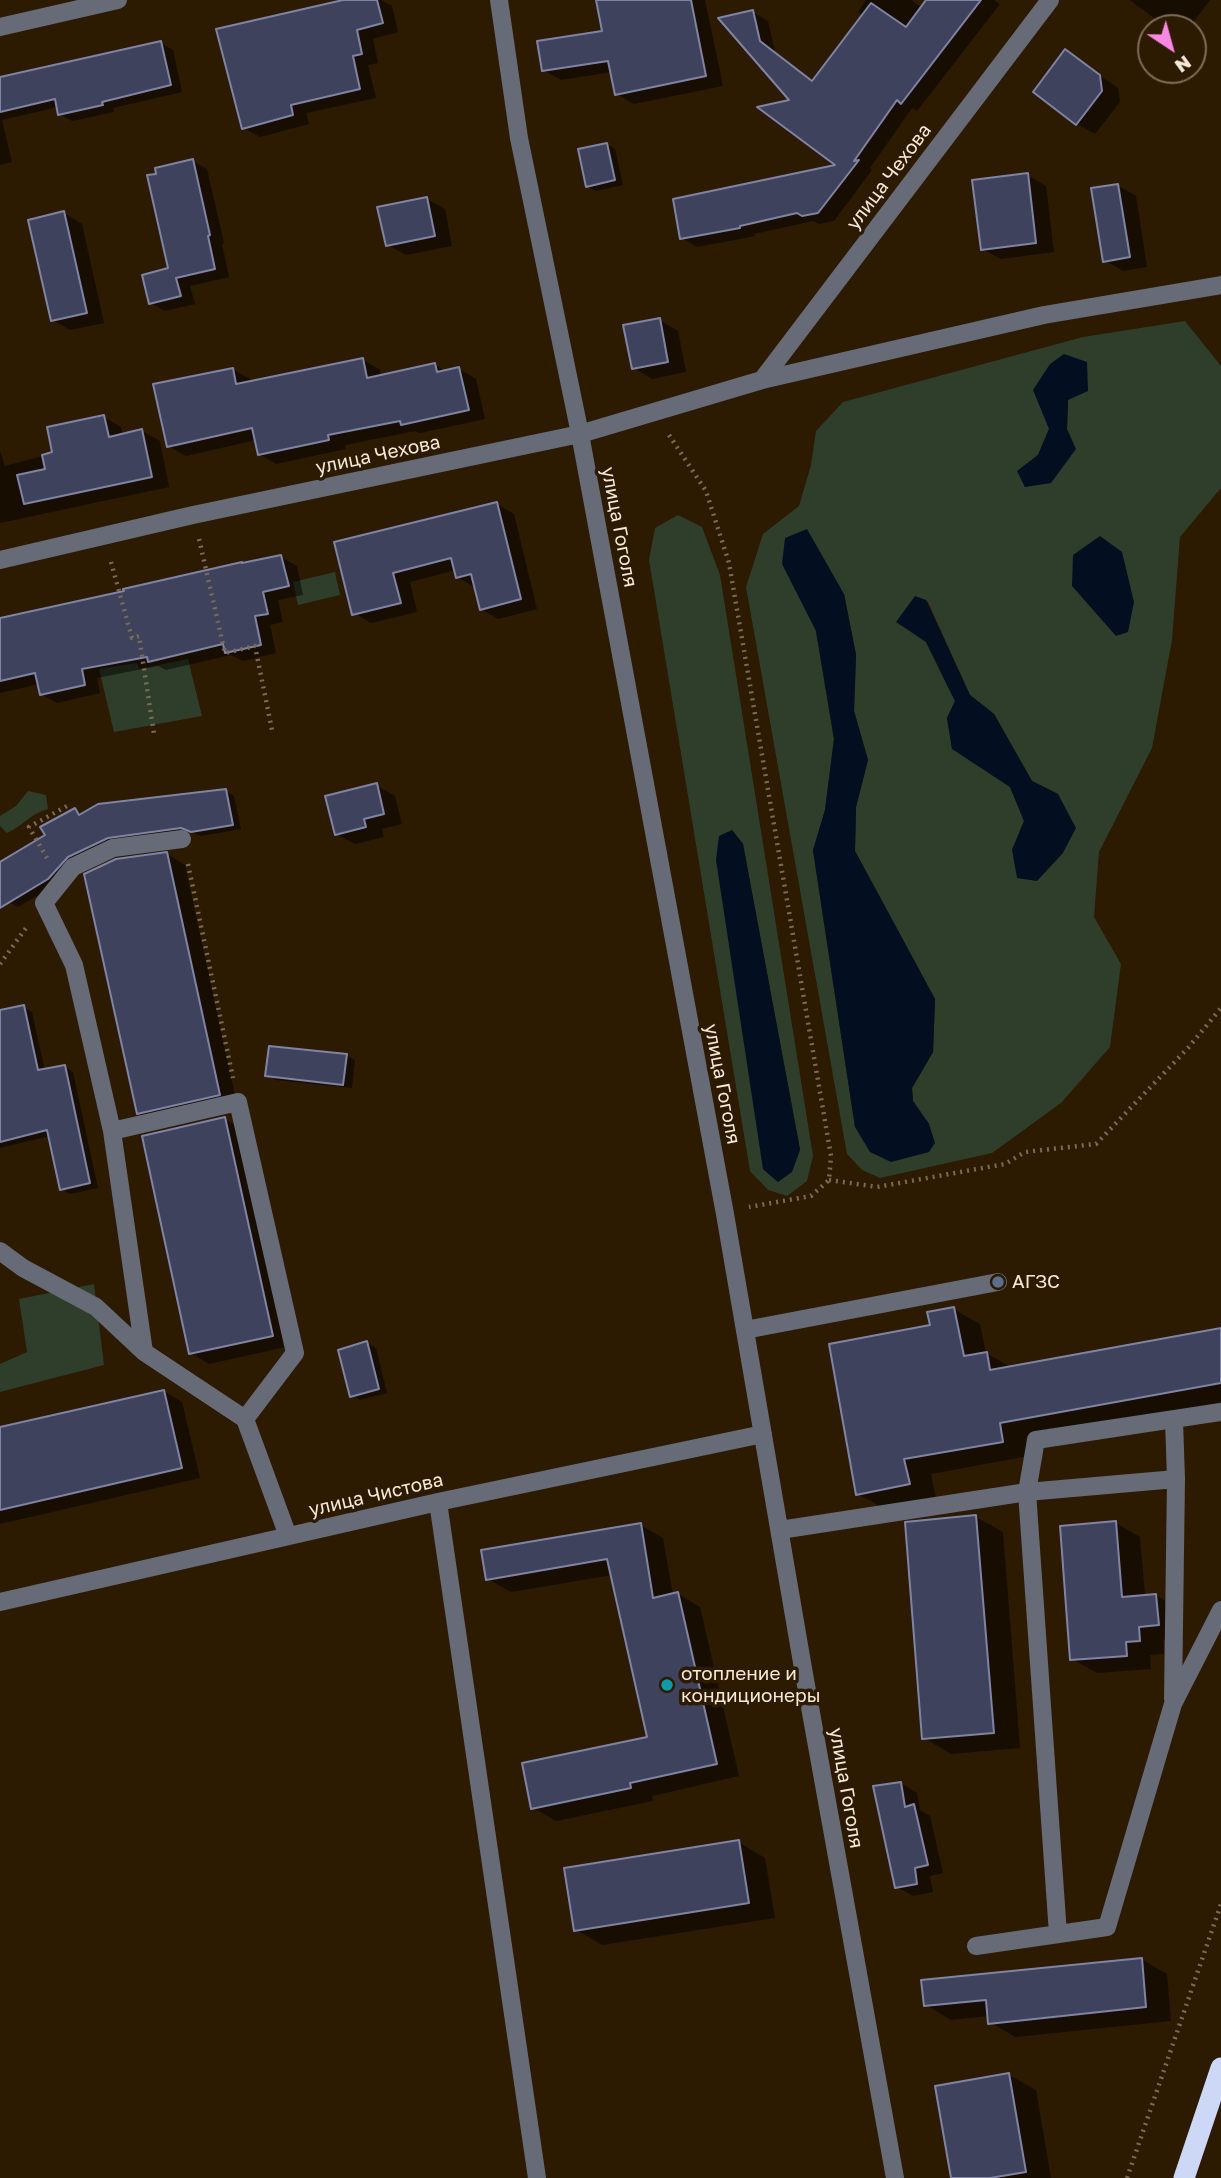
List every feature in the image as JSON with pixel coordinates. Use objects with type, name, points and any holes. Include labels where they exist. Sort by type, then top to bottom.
[{"type":"highway","points":[[1184,2178],[1221,2068]]},
{"type":"street","points":[[0,27],[118,0]]},
{"type":"street","name":"улица Гоголя","points":[[499,0],[519,138],[580,434],[725,1213],[895,2178]]},
{"type":"street","name":"улица Чехова","points":[[762,380],[1050,0]]},
{"type":"street","name":"улица Чехова","points":[[0,560],[192,515],[580,434],[762,380],[1044,315],[1221,285]]},
{"type":"street","points":[[144,1352],[112,1131],[74,965],[44,903],[73,867],[113,848],[182,839]]},
{"type":"street","points":[[112,1131],[238,1102],[295,1353],[245,1419]]},
{"type":"street","points":[[0,1251],[23,1268],[96,1307],[144,1352],[245,1419],[288,1536]]},
{"type":"street","points":[[745,1331],[998,1282]]},
{"type":"street","points":[[1058,1934],[1027,1492],[1036,1440],[1221,1412]]},
{"type":"street","points":[[1173,1704],[1176,1479],[1174,1419]]},
{"type":"street","name":"улица Чистова","points":[[0,1602],[438,1502],[763,1434]]},
{"type":"street","points":[[780,1530],[1027,1492],[1176,1479]]},
{"type":"street","points":[[438,1502],[537,2178]]},
{"type":"street","points":[[976,1946],[1107,1927],[1173,1704],[1221,1610]]},
{"type":"path","points":[[654,414],[683,453],[706,491],[729,563],[831,1156],[829,1180],[811,1196],[725,1213]]},
{"type":"path","points":[[192,515],[225,653],[255,646],[272,730]]},
{"type":"path","points":[[105,535],[132,638],[139,636],[154,734]]},
{"type":"path","points":[[67,806],[29,827],[51,866],[62,860],[65,865],[73,867]]},
{"type":"path","points":[[182,839],[238,1102]]},
{"type":"path","points":[[0,964],[44,903]]},
{"type":"path","points":[[829,1180],[877,1187],[1005,1164],[1025,1152],[1096,1143],[1188,1048],[1221,1008]]},
{"type":"path","points":[[1127,2178],[1221,1904]]},
{"type":"green space","points":[[1185,321],[1221,366],[1221,488],[1180,537],[1172,640],[1152,748],[1099,852],[1094,917],[1121,964],[1110,1047],[1061,1103],[992,1153],[880,1178],[862,1170],[847,1154],[746,587],[763,534],[799,506],[811,465],[816,431],[843,402],[1083,337]],"holes":[[[1087,362],[1068,400],[1067,429],[1025,487],[1018,471],[1038,455],[1049,429]],[[844,594],[856,654],[854,711],[868,760],[856,807],[855,851],[935,999],[933,1052],[912,1088],[913,1101],[929,1124],[855,1127],[813,851],[825,810],[834,739],[816,631]],[[927,600],[970,695],[994,714],[1032,781],[1058,794],[1012,850],[1024,821],[1010,787],[952,748],[947,718],[955,701],[926,642]]]},
{"type":"green space","points":[[678,515],[702,527],[720,575],[813,1156],[807,1181],[787,1196],[768,1190],[750,1171],[649,560],[655,528]],"holes":[[[732,830],[743,844],[800,1149],[778,1182],[763,1169]]]},
{"type":"green space","points":[[335,572],[340,595],[298,605],[293,582]]},
{"type":"green space","points":[[188,659],[202,716],[114,732],[99,669],[137,663],[139,669]]},
{"type":"green space","points":[[28,791],[46,795],[48,809],[37,813],[7,833],[0,826],[0,816],[16,806]]},
{"type":"green space","points":[[94,1284],[104,1365],[0,1392],[0,1364],[27,1352],[19,1299]]},
{"type":"water","points":[[1064,354],[1087,362],[1088,391],[1068,400],[1067,429],[1076,449],[1051,483],[1025,487],[1017,471],[1038,455],[1049,429],[1033,390],[1050,364]]},
{"type":"water","points":[[807,529],[844,594],[856,655],[854,711],[868,760],[856,807],[855,851],[935,999],[933,1052],[912,1088],[913,1101],[929,1124],[935,1143],[929,1152],[891,1162],[870,1152],[855,1127],[813,850],[825,810],[834,739],[816,631],[782,564],[785,538]]},
{"type":"water","points":[[1100,536],[1122,552],[1134,602],[1128,632],[1116,636],[1072,586],[1073,555]]},
{"type":"water","points":[[915,596],[926,600],[970,695],[994,714],[1032,781],[1058,794],[1076,828],[1063,853],[1037,881],[1017,878],[1012,850],[1024,821],[1010,787],[952,749],[947,718],[955,701],[926,642],[896,622]]},
{"type":"water","points":[[732,830],[743,844],[800,1150],[792,1172],[778,1182],[763,1169],[716,860],[719,836]]},
{"type":"building","points":[[343,0],[377,0],[383,23],[357,30],[362,54],[353,56],[360,89],[291,105],[293,115],[242,129],[216,29]]},
{"type":"building","points":[[596,0],[691,0],[706,76],[615,95],[608,61],[542,71],[537,41],[602,31]]},
{"type":"building","points":[[926,0],[981,0],[901,104],[897,100],[854,161],[859,160],[818,213],[802,216],[797,213],[740,228],[680,239],[673,199],[835,165],[757,107],[789,100],[718,18],[753,10],[760,41],[812,81],[871,3],[906,27]]},
{"type":"building","points":[[161,41],[171,85],[58,115],[55,99],[0,112],[0,77]]},
{"type":"building","points":[[1065,49],[1100,75],[1102,91],[1076,125],[1033,92]]},
{"type":"building","points":[[607,143],[615,180],[586,187],[578,149]]},
{"type":"building","points":[[193,159],[215,269],[176,278],[181,296],[149,304],[142,275],[168,268],[147,175],[156,174],[155,168]]},
{"type":"building","points":[[1028,173],[1036,243],[981,250],[972,180]]},
{"type":"building","points":[[1118,184],[1130,257],[1103,262],[1091,188]]},
{"type":"building","points":[[427,197],[435,236],[386,246],[377,207]]},
{"type":"building","points":[[64,211],[87,313],[51,321],[28,220]]},
{"type":"building","points":[[660,318],[668,362],[632,369],[623,325]]},
{"type":"building","points":[[363,358],[367,378],[435,363],[437,372],[459,367],[469,410],[401,425],[400,421],[328,435],[329,440],[258,455],[252,428],[167,447],[153,384],[233,368],[236,384]]},
{"type":"building","points":[[104,415],[109,437],[142,429],[152,477],[24,504],[17,475],[45,469],[42,455],[52,452],[47,427]]},
{"type":"building","points":[[497,502],[521,599],[480,610],[471,574],[456,578],[451,558],[393,573],[401,603],[352,615],[334,542]]},
{"type":"building","points":[[281,555],[289,586],[263,592],[268,614],[255,616],[261,645],[225,653],[223,644],[148,662],[147,657],[82,669],[85,685],[40,695],[35,673],[0,681],[0,618]]},
{"type":"building","points":[[377,783],[384,814],[364,819],[366,827],[335,835],[325,796]]},
{"type":"building","points":[[226,789],[233,825],[191,832],[181,828],[108,838],[68,857],[48,879],[0,908],[0,862],[45,835],[40,827],[75,808],[79,815],[98,804]]},
{"type":"building","points":[[167,852],[220,1095],[137,1114],[84,874],[116,859]]},
{"type":"building","points":[[24,1005],[38,1070],[65,1065],[90,1183],[60,1190],[47,1130],[0,1142],[0,1010]]},
{"type":"building","points":[[269,1046],[347,1054],[343,1085],[265,1076]]},
{"type":"building","points":[[225,1117],[273,1336],[189,1354],[142,1136]]},
{"type":"building","points":[[954,1307],[964,1356],[987,1352],[990,1370],[1221,1328],[1221,1383],[1000,1423],[1003,1442],[904,1459],[910,1484],[856,1495],[829,1344],[930,1325],[927,1312]]},
{"type":"building","points":[[367,1341],[379,1389],[350,1397],[338,1350]]},
{"type":"building","points":[[164,1390],[182,1468],[0,1510],[0,1427]]},
{"type":"building","points":[[976,1515],[994,1733],[922,1739],[905,1522]]},
{"type":"building","points":[[1116,1521],[1122,1597],[1156,1594],[1159,1625],[1139,1627],[1140,1641],[1126,1642],[1127,1656],[1070,1660],[1060,1526]]},
{"type":"building","points":[[641,1523],[653,1598],[678,1592],[717,1764],[630,1783],[631,1788],[531,1809],[522,1763],[647,1737],[607,1559],[486,1580],[481,1550]]},
{"type":"building","points":[[901,1782],[905,1807],[914,1804],[928,1865],[915,1868],[917,1884],[895,1888],[873,1786]]},
{"type":"building","points":[[739,1840],[749,1903],[574,1931],[564,1868]]},
{"type":"building","points":[[1142,1958],[1146,2007],[988,2024],[986,2000],[924,2006],[921,1980]]},
{"type":"building","points":[[1009,2073],[1026,2172],[990,2178],[951,2178],[935,2086]]},
{"type":"place","name":"АГЗС","points":[[998,1282]]},
{"type":"place","name":"отопление и кондиционеры","points":[[667,1685]]}]
